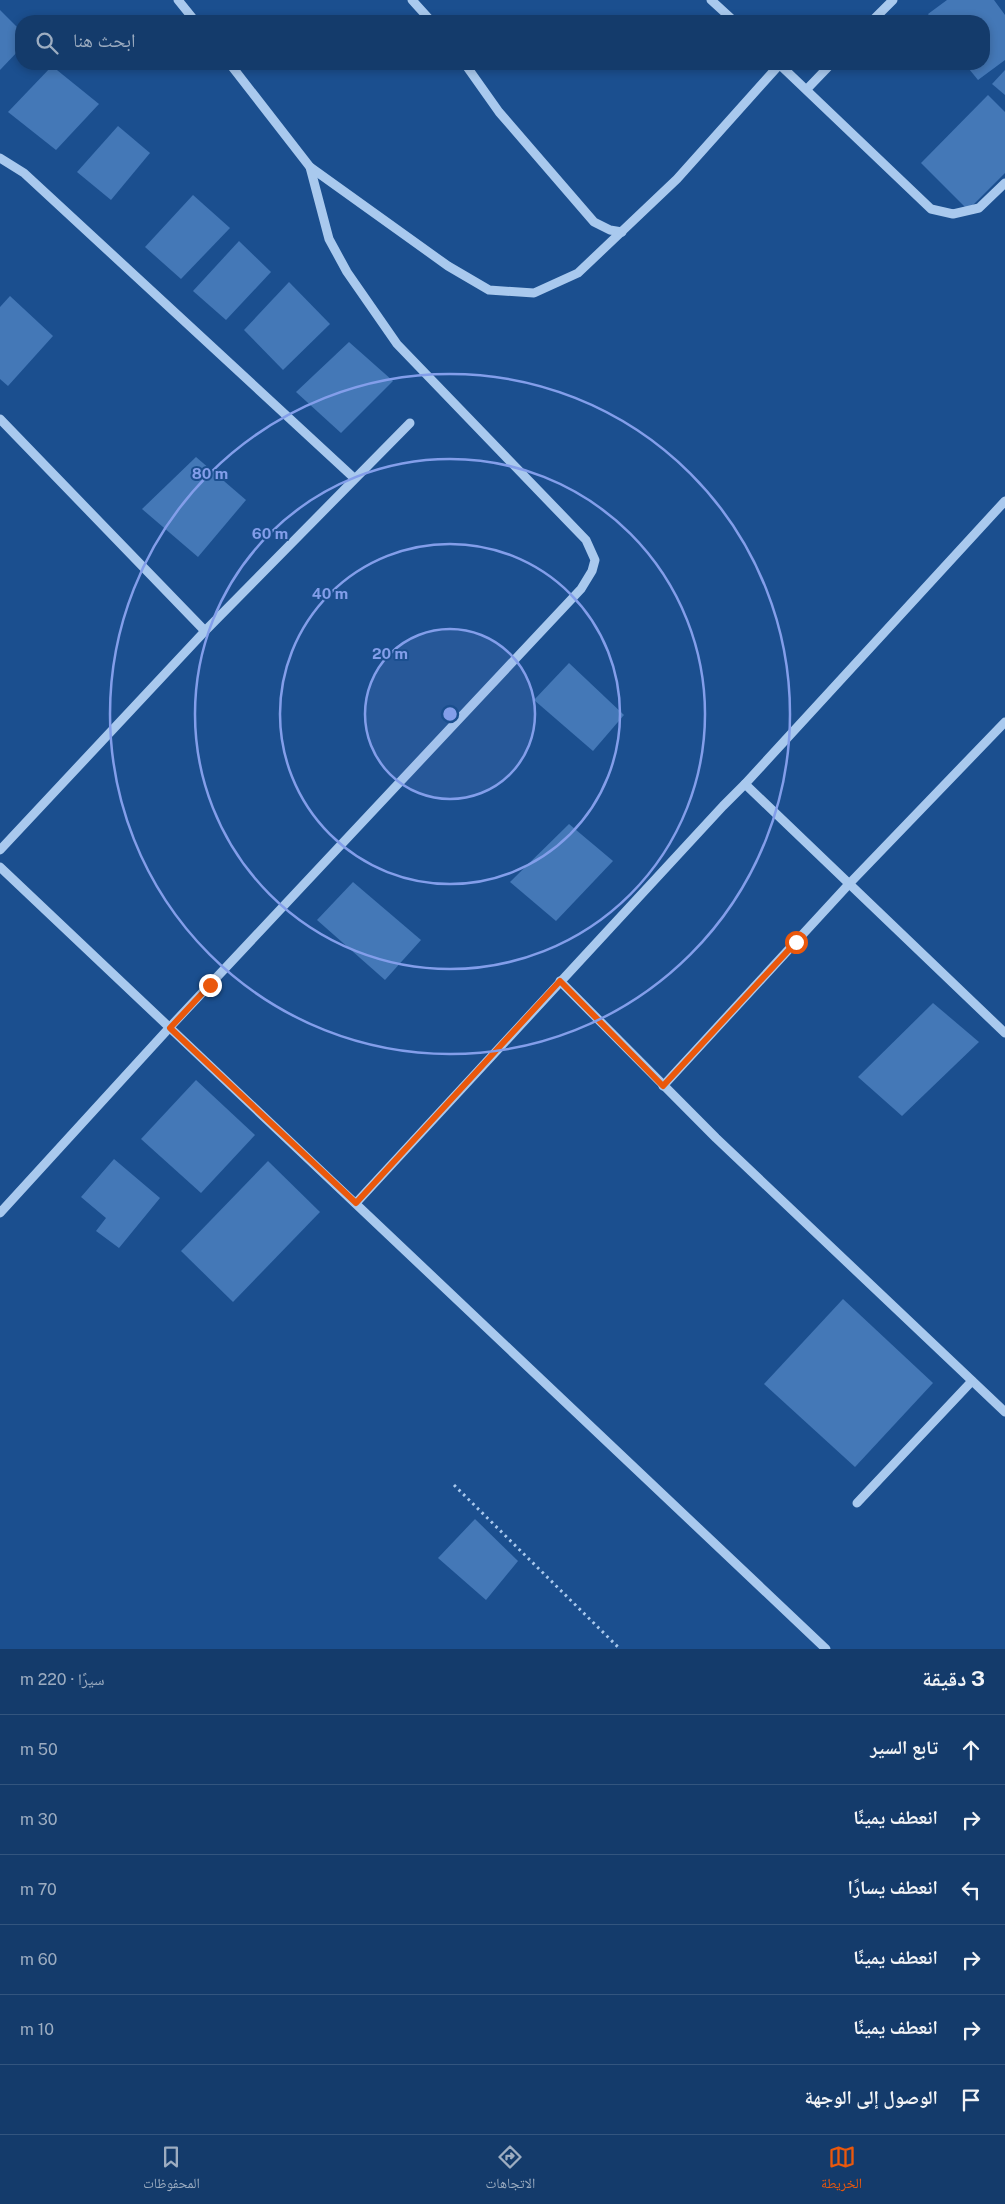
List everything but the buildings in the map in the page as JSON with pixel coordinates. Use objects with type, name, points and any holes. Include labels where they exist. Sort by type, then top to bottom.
[{"type":"street","points":[[178,0],[190,15]]},
{"type":"street","points":[[412,0],[426,15]]},
{"type":"street","points":[[711,0],[727,15]]},
{"type":"street","points":[[878,15],[893,0]]},
{"type":"street","points":[[235,70],[310,167],[448,266],[488,290],[534,293],[578,273],[677,179],[774,70]]},
{"type":"street","points":[[469,70],[499,112],[594,222],[610,230],[622,232]]},
{"type":"street","points":[[786,70],[931,209],[953,214],[979,208],[1005,183]]},
{"type":"street","points":[[807,89],[825,70]]},
{"type":"street","points":[[0,158],[24,172],[354,478]]},
{"type":"street","points":[[0,1213],[581,588],[592,571],[595,560],[586,540],[397,344],[347,272],[329,239],[310,167]]},
{"type":"street","points":[[0,419],[205,631]]},
{"type":"street","points":[[0,850],[205,631],[410,423]]},
{"type":"street","points":[[356,1203],[1005,501]]},
{"type":"street","points":[[663,1086],[849,884],[1005,722]]},
{"type":"street","points":[[745,784],[1005,1033]]},
{"type":"street","points":[[0,867],[826,1649]]},
{"type":"street","points":[[560,981],[663,1086],[1005,1412]]},
{"type":"street","points":[[857,1503],[972,1381]]},
{"type":"path","points":[[454,1485],[620,1649]]},
{"type":"route","points":[[210,985],[170,1028],[356,1203],[560,981],[663,1086],[796,942]]}]
